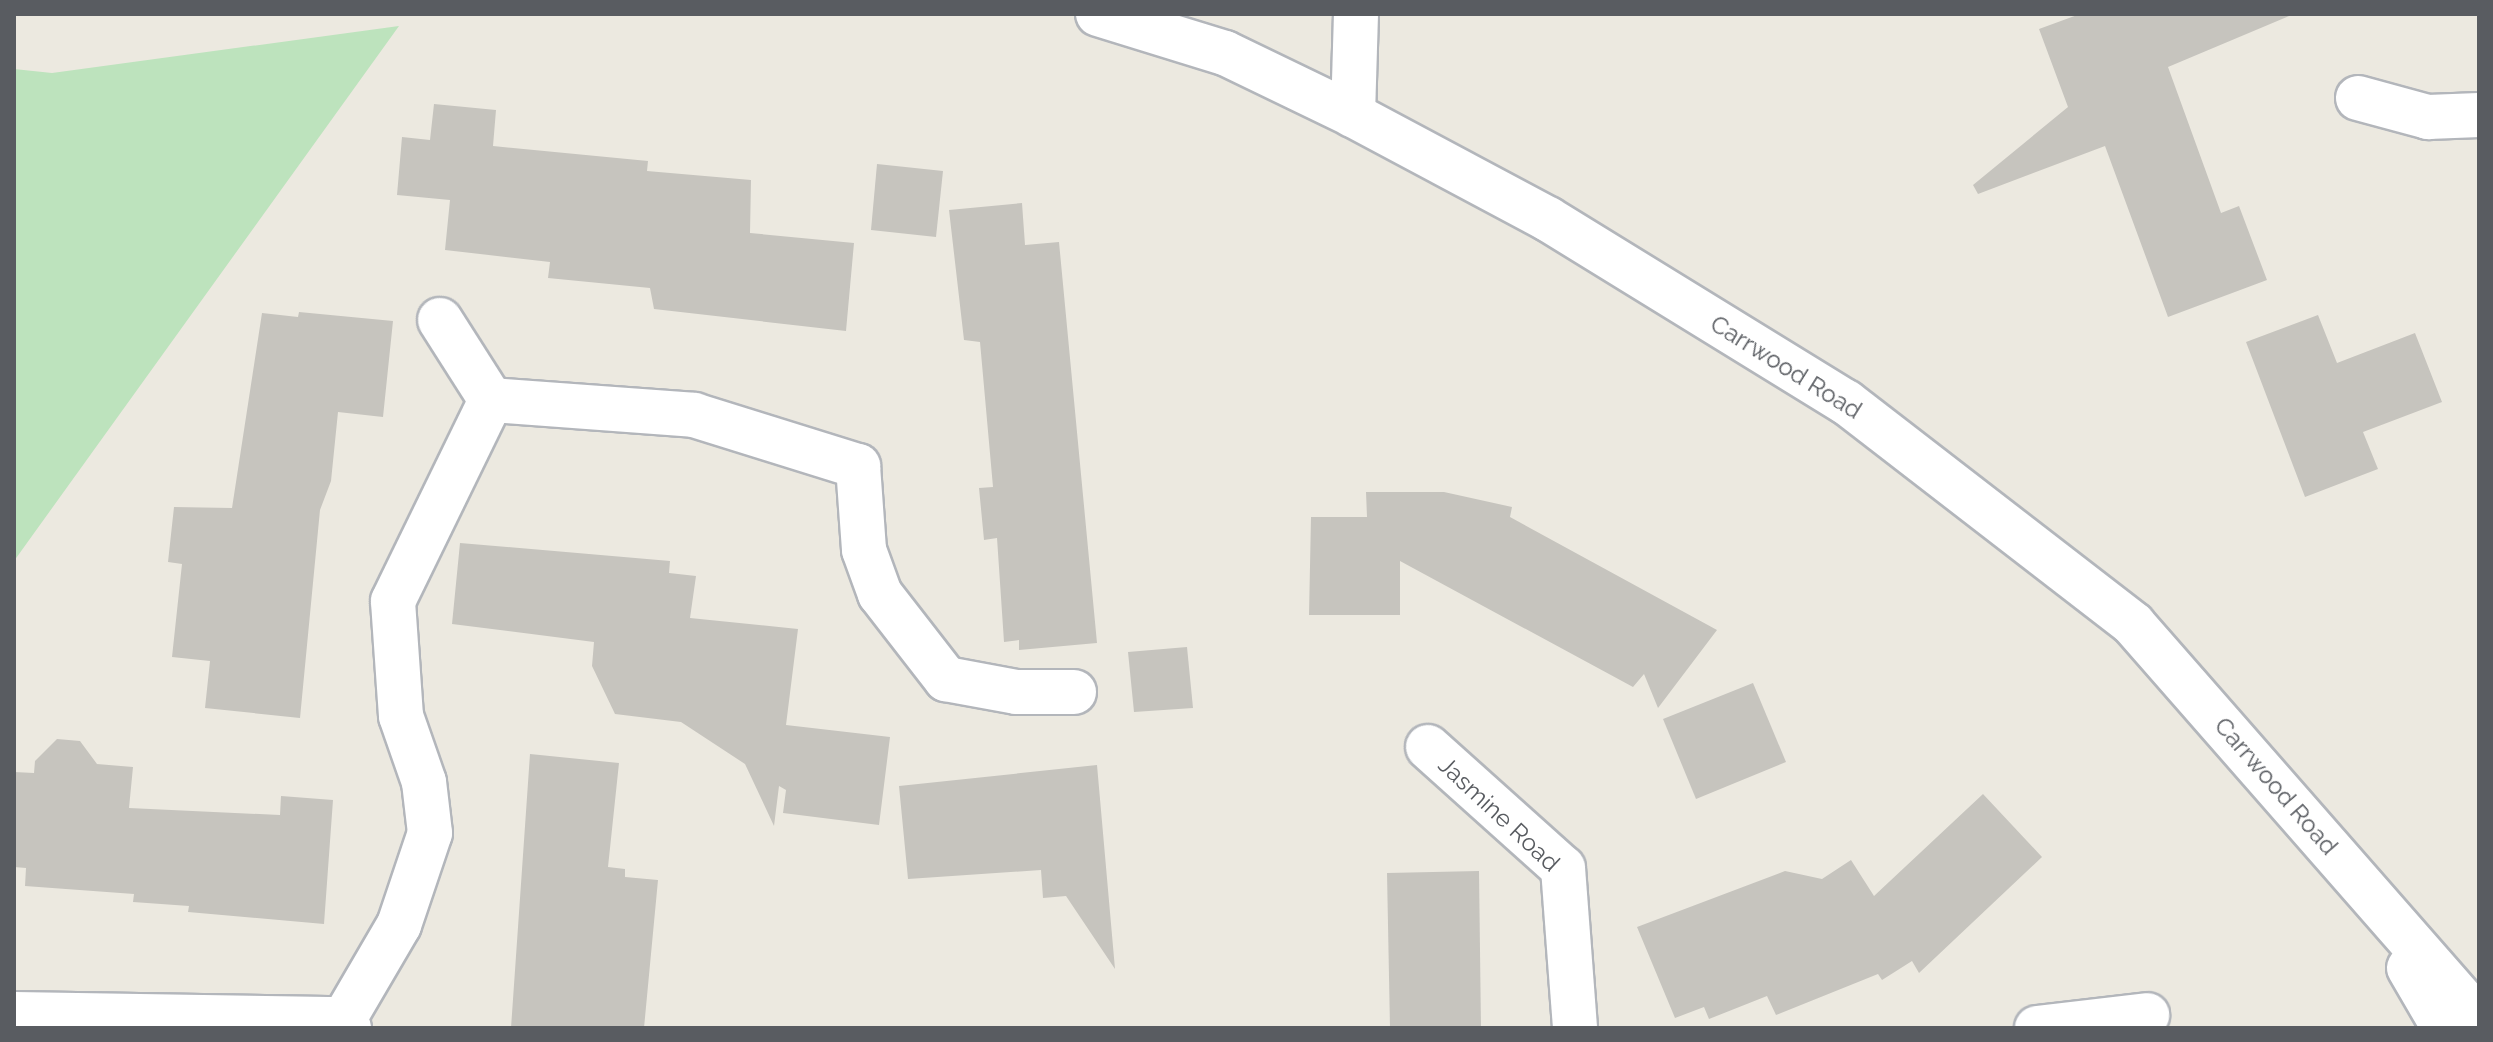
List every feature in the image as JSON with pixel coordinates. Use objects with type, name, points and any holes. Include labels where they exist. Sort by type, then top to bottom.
[{"type":"street","name":"Carrwood Road","points":[[1098,14],[1225,53],[1353,115],[1548,219],[1846,402],[2133,624],[2479,1019]]},
{"type":"street","points":[[1353,115],[1356,14]]},
{"type":"street","points":[[2358,98],[2428,117],[2479,115]]},
{"type":"street","points":[[440,320],[491,400]]},
{"type":"street","points":[[491,400],[694,415],[858,466],[864,550],[880,594],[946,679],[1016,692],[1074,692]]},
{"type":"street","points":[[14,1014],[346,1024],[399,925],[430,833],[424,782],[401,716],[393,601],[491,400]]},
{"type":"street","name":"Jasmine Road","points":[[1428,747],[1563,868],[1575,1028]]},
{"type":"street","name":"Carrwood Road","points":[[2361,882],[2444,1028]]},
{"type":"street","points":[[2037,1028],[2147,1015]]},
{"type":"green space","points":[[399,26],[14,561],[14,69],[52,73]]},
{"type":"building","points":[[2080,14],[2294,14],[2168,67],[2221,213],[2239,206],[2267,280],[2168,317],[2105,146],[1978,194],[1973,185],[2068,107],[2039,29]]},
{"type":"building","points":[[434,104],[496,110],[493,146],[648,161],[647,171],[751,180],[750,233],[854,243],[846,331],[654,309],[650,288],[548,278],[550,262],[445,250],[450,200],[397,195],[402,137],[430,140]]},
{"type":"building","points":[[877,164],[943,171],[936,237],[871,230]]},
{"type":"building","points":[[1022,203],[1025,245],[1059,242],[1097,643],[1019,650],[1019,640],[1004,642],[997,538],[984,540],[979,488],[993,487],[980,342],[964,340],[949,210]]},
{"type":"building","points":[[299,312],[393,321],[383,417],[338,412],[331,481],[320,510],[300,718],[205,708],[210,661],[172,657],[182,564],[168,562],[174,507],[232,508],[262,313],[298,317]]},
{"type":"building","points":[[2318,315],[2337,363],[2415,333],[2442,402],[2363,432],[2378,469],[2305,497],[2246,342]]},
{"type":"building","points":[[1366,492],[1444,492],[1512,507],[1510,517],[1717,630],[1658,708],[1644,674],[1633,687],[1400,561],[1400,615],[1309,615],[1311,517],[1367,517]]},
{"type":"building","points":[[460,543],[670,561],[669,573],[696,576],[690,618],[798,629],[786,725],[890,737],[879,825],[783,813],[786,790],[779,786],[774,826],[745,764],[681,722],[615,714],[592,666],[594,642],[452,624]]},
{"type":"building","points":[[1187,647],[1193,708],[1134,712],[1128,652]]},
{"type":"building","points":[[1753,683],[1786,762],[1696,799],[1663,719]]},
{"type":"building","points":[[57,739],[80,741],[97,764],[133,767],[129,808],[280,815],[281,796],[333,800],[324,924],[188,912],[189,906],[133,902],[134,894],[25,886],[26,868],[14,867],[14,772],[34,773],[35,761]]},
{"type":"building","points":[[530,754],[619,763],[608,867],[625,869],[625,877],[658,880],[644,1028],[511,1028]]},
{"type":"building","points":[[1097,765],[1115,969],[1066,896],[1043,898],[1041,870],[908,879],[899,786]]},
{"type":"building","points":[[1983,794],[2042,857],[1919,973],[1912,961],[1882,980],[1878,974],[1776,1015],[1767,996],[1709,1019],[1704,1007],[1675,1018],[1637,927],[1785,871],[1822,879],[1851,860],[1874,896]]},
{"type":"building","points":[[1479,871],[1481,1028],[1390,1028],[1387,873]]}]
